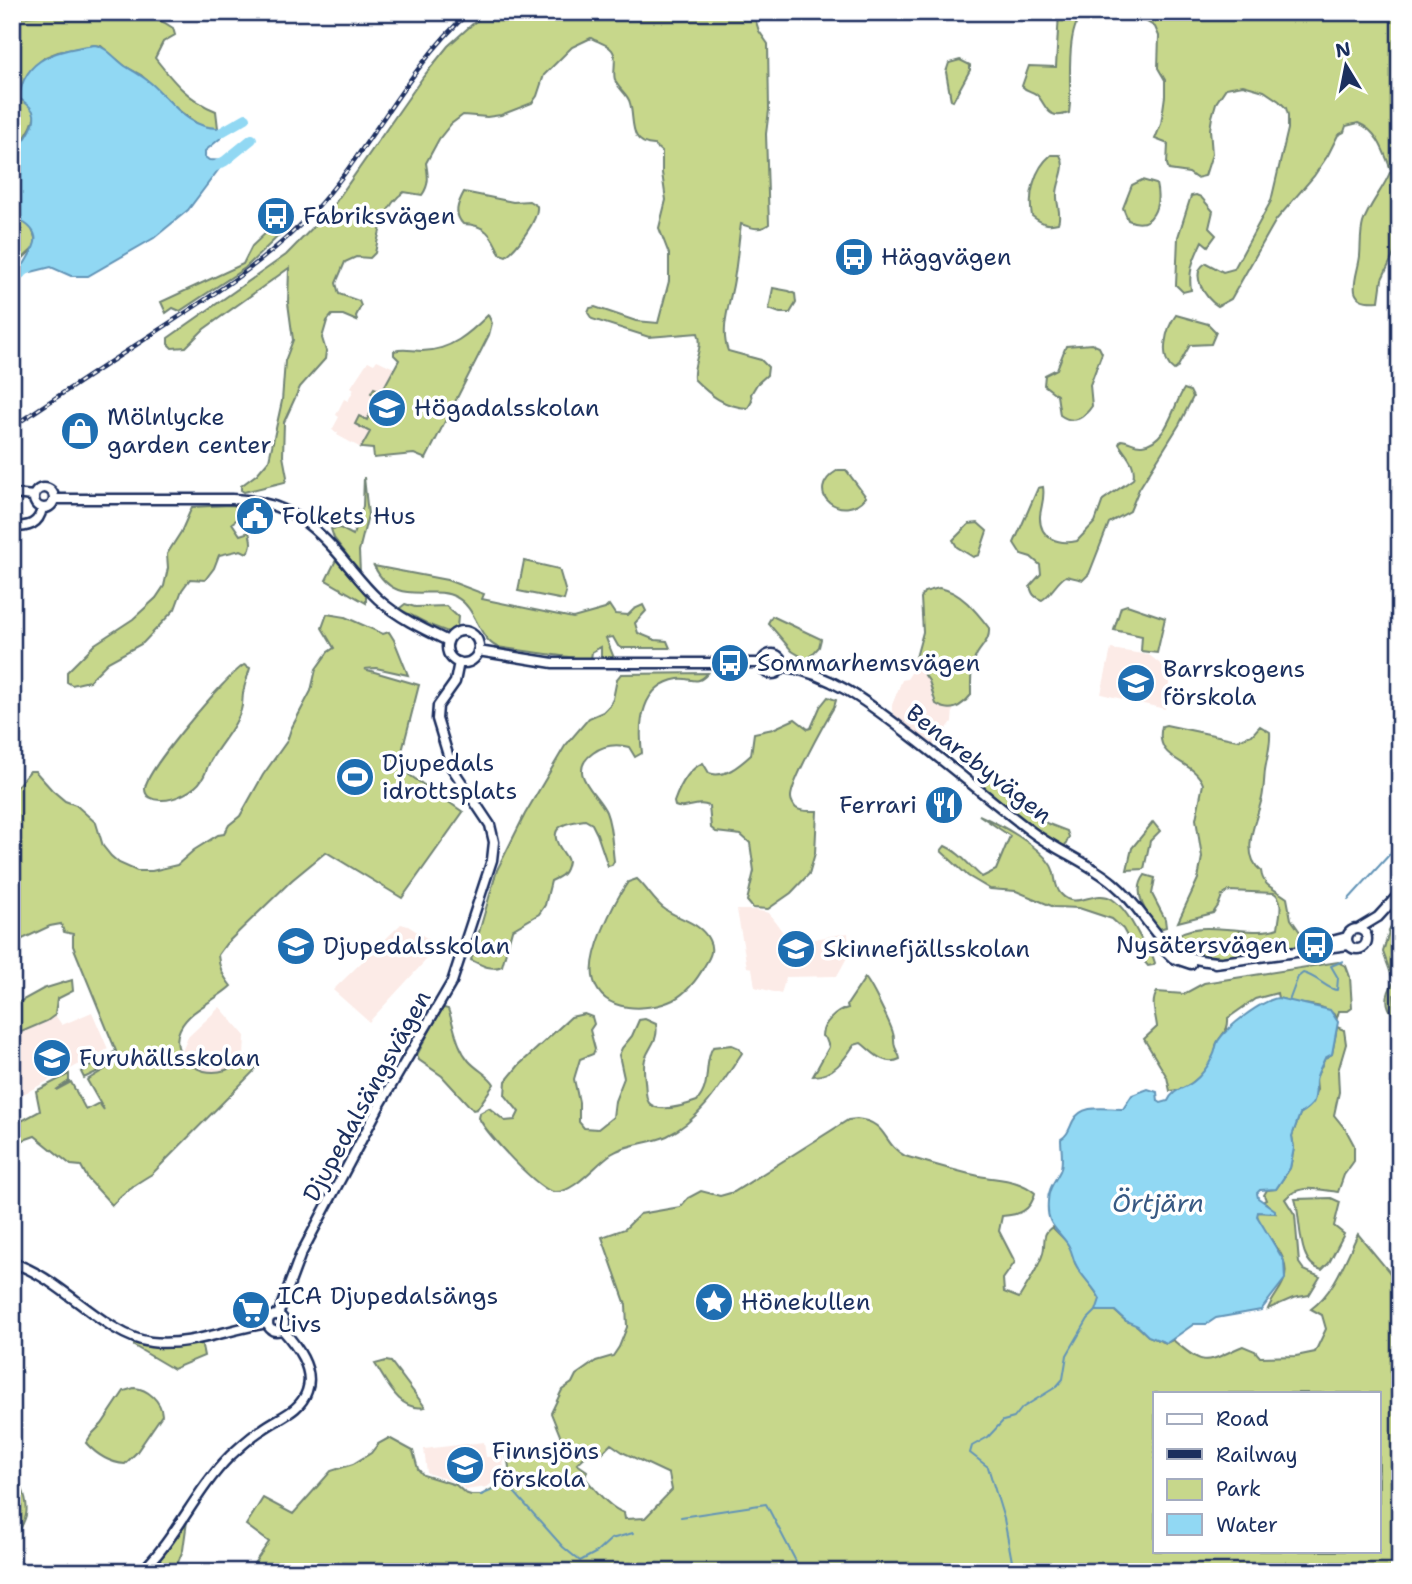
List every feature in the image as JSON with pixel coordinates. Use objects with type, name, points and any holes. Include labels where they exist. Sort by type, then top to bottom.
[{"type":"street","points":[[46,488],[52,492],[54,499],[50,506],[42,508],[36,504],[34,496],[38,489],[46,488]]},
{"type":"street","points":[[12,494],[34,496]]},
{"type":"street","points":[[54,499],[232,499],[279,506],[317,531],[363,584],[388,607],[411,623],[448,641]]},
{"type":"street","points":[[12,527],[33,524],[42,508]]},
{"type":"street","points":[[467,632],[477,639],[478,652],[471,661],[459,662],[448,654],[448,641],[454,634],[467,632]]},
{"type":"street","points":[[478,652],[553,663],[763,663]]},
{"type":"street","points":[[773,654],[781,659],[782,666],[776,673],[771,673],[765,670],[763,663],[766,656],[773,654]]},
{"type":"street","name":"Djupedalsängsvägen","points":[[278,1315],[300,1256],[328,1200],[452,982],[492,860],[494,842],[490,825],[454,772],[437,719],[438,706],[455,682],[459,662]]},
{"type":"street","name":"Benarebyvägen","points":[[782,666],[818,675],[870,704],[1039,837],[1106,878],[1140,911],[1156,942],[1168,955],[1194,965],[1299,951],[1347,941]]},
{"type":"street","points":[[1378,917],[1358,929],[1351,930],[1347,941],[1353,949],[1361,948],[1366,943],[1366,936],[1378,917],[1400,893]]},
{"type":"street","points":[[1358,929],[1366,936]]},
{"type":"street","points":[[12,1263],[48,1282],[118,1329],[150,1342],[187,1339],[268,1323],[272,1316],[278,1315],[284,1320],[282,1329],[308,1370],[308,1388],[302,1401],[293,1410],[262,1429],[220,1467],[141,1572]]},
{"type":"street","points":[[268,1323],[272,1331],[282,1329]]},
{"type":"shaded area","name":"Högadalsskolan","points":[[403,354],[414,454],[374,458],[373,449],[361,448],[332,430],[339,417],[336,415],[344,399],[348,401],[354,389],[351,387],[368,361],[374,364],[377,360],[394,368]]},
{"type":"shaded area","name":"Barrskogens förskola","points":[[1111,649],[1149,655],[1172,673],[1165,709],[1101,694]]},
{"type":"shaded area","points":[[915,661],[929,681],[933,700],[941,707],[953,709],[952,722],[933,746],[892,711],[902,680],[907,679]]},
{"type":"shaded area","name":"Skinnefjällsskolan","points":[[737,910],[769,913],[784,934],[786,944],[848,933],[849,954],[837,976],[786,977],[781,994],[755,987],[752,968],[747,967]]},
{"type":"shaded area","points":[[401,924],[439,946],[369,1022],[333,990]]},
{"type":"shaded area","points":[[220,1007],[245,1036],[244,1057],[238,1064],[223,1072],[209,1073],[181,1054],[188,1037]]},
{"type":"shaded area","name":"Furuhällsskolan","points":[[92,1012],[108,1049],[12,1100],[12,1036],[55,1015],[62,1025]]},
{"type":"shaded area","name":"Finnsjöns förskola","points":[[484,1442],[486,1457],[503,1456],[504,1474],[487,1487],[465,1490],[460,1484],[427,1473],[424,1449]]},
{"type":"green space","points":[[71,12],[137,14],[173,28],[175,35],[163,42],[155,58],[189,95],[216,111],[218,128],[203,128],[177,109],[141,75],[126,67],[101,46],[58,52],[45,57],[30,71],[35,116],[17,152],[12,188],[12,18]]},
{"type":"green space","points":[[486,12],[753,12],[759,31],[768,44],[769,110],[766,134],[769,224],[758,228],[741,224],[725,335],[728,351],[761,360],[768,367],[767,375],[751,394],[752,401],[748,408],[725,403],[694,379],[700,345],[698,333],[649,337],[592,319],[588,313],[590,308],[595,307],[636,321],[658,323],[669,281],[669,254],[659,228],[666,200],[662,152],[636,136],[629,100],[615,80],[613,51],[591,38],[572,47],[544,75],[532,103],[501,115],[463,115],[451,124],[439,139],[426,163],[427,183],[422,195],[404,192],[397,197],[384,219],[375,253],[370,258],[356,257],[345,262],[336,283],[339,294],[359,301],[361,306],[356,316],[357,321],[343,315],[332,315],[327,321],[322,338],[326,351],[325,359],[300,387],[284,422],[285,482],[244,492],[241,486],[269,460],[282,401],[285,361],[293,340],[288,303],[289,268],[204,329],[186,347],[172,348],[168,344],[168,338],[286,255],[330,210],[423,77],[448,46]]},
{"type":"green space","points":[[1059,12],[1085,12],[1074,29],[1072,41],[1069,113],[1056,115],[1048,111],[1037,95],[1022,86],[1029,66],[1056,67]]},
{"type":"green space","points":[[1131,12],[1400,12],[1400,229],[1395,252],[1382,279],[1379,301],[1360,298],[1354,288],[1363,223],[1391,170],[1383,149],[1371,131],[1358,123],[1346,126],[1344,132],[1338,135],[1314,176],[1276,220],[1231,299],[1218,306],[1208,298],[1199,279],[1201,267],[1206,263],[1223,272],[1234,269],[1271,201],[1288,129],[1288,115],[1286,108],[1279,101],[1264,91],[1243,85],[1226,88],[1216,103],[1212,117],[1212,154],[1205,176],[1196,178],[1189,173],[1169,170],[1168,144],[1155,139],[1161,124],[1165,96],[1165,80],[1158,68],[1159,36],[1155,27]]},
{"type":"green space","points":[[960,60],[970,65],[970,70],[953,101],[946,72],[949,63]]},
{"type":"green space","points":[[1051,155],[1060,155],[1063,170],[1057,189],[1059,219],[1058,223],[1051,224],[1032,216],[1031,200],[1036,175]]},
{"type":"green space","points":[[1142,180],[1156,184],[1156,208],[1144,222],[1128,220],[1123,208],[1132,185]]},
{"type":"green space","points":[[12,189],[17,204],[33,231],[36,246],[20,261],[14,271],[12,267]]},
{"type":"green space","points":[[464,192],[513,202],[529,201],[537,206],[535,218],[526,233],[506,256],[500,254],[494,241],[482,228],[463,224],[460,220],[457,208]]},
{"type":"green space","points":[[1196,195],[1213,211],[1209,228],[1216,235],[1208,246],[1202,241],[1191,270],[1191,290],[1183,292],[1176,285],[1178,237],[1191,196]]},
{"type":"green space","points":[[288,220],[290,225],[245,268],[180,311],[173,308],[166,313],[161,302],[243,264],[252,246],[271,228],[280,229]]},
{"type":"green space","points":[[773,288],[795,294],[796,303],[790,313],[769,309]]},
{"type":"green space","name":"Högadalsskolan","points":[[488,315],[492,323],[489,335],[426,459],[414,454],[374,458],[373,449],[361,448],[370,432],[355,424],[359,416],[367,420],[378,397],[371,393],[374,388],[382,391],[399,360],[394,351],[442,348],[467,334]]},
{"type":"green space","points":[[1176,315],[1208,324],[1216,332],[1211,344],[1190,345],[1174,370],[1166,359],[1165,343]]},
{"type":"green space","points":[[1092,344],[1099,347],[1102,353],[1090,385],[1092,406],[1086,414],[1070,420],[1060,415],[1057,395],[1044,385],[1045,375],[1057,369],[1066,346]]},
{"type":"green space","points":[[1184,389],[1190,391],[1193,397],[1179,425],[1139,489],[1130,511],[1109,523],[1089,574],[1083,580],[1066,576],[1042,600],[1037,598],[1030,586],[1041,574],[1040,565],[1031,557],[1021,554],[1014,543],[1038,488],[1043,487],[1040,516],[1043,530],[1051,539],[1057,541],[1077,541],[1095,522],[1103,500],[1133,479],[1132,465],[1119,444],[1121,440],[1142,445],[1158,437],[1169,422]]},
{"type":"green space","points":[[838,470],[846,470],[866,497],[857,505],[837,506],[824,496],[823,488],[827,479]]},
{"type":"green space","points":[[364,477],[368,515],[359,551],[360,572],[334,538],[331,529],[340,528],[353,535],[363,506]]},
{"type":"green space","points":[[192,507],[249,507],[247,512],[232,523],[240,535],[249,532],[251,545],[247,553],[241,550],[219,555],[205,580],[190,579],[182,590],[175,609],[143,643],[108,662],[89,681],[72,685],[67,682],[67,672],[95,644],[133,619],[156,598],[164,586],[168,568],[167,554]]},
{"type":"green space","points":[[978,523],[987,531],[979,555],[973,557],[957,547],[953,540],[969,524]]},
{"type":"green space","points":[[336,560],[364,591],[366,603],[326,580]]},
{"type":"green space","points":[[524,561],[559,569],[566,593],[564,600],[518,591]]},
{"type":"green space","points":[[374,566],[447,580],[484,594],[482,599],[573,618],[605,609],[609,605],[615,614],[628,615],[643,605],[646,611],[635,623],[638,633],[655,640],[667,641],[670,648],[622,648],[613,637],[606,638],[614,658],[601,657],[601,647],[592,652],[591,659],[583,659],[497,647],[485,637],[468,608],[456,597],[446,593],[403,591],[383,579]]},
{"type":"green space","points":[[939,588],[961,597],[989,628],[987,639],[973,664],[971,695],[959,706],[951,709],[936,704],[929,681],[915,661],[923,632],[921,598],[924,592]]},
{"type":"green space","points":[[405,604],[415,607],[446,606],[458,617],[457,627],[448,632],[432,626],[401,610]]},
{"type":"green space","points":[[1127,605],[1165,618],[1157,653],[1141,651],[1142,636],[1114,630],[1121,607]]},
{"type":"green space","points":[[327,614],[345,617],[383,634],[389,632],[408,675],[376,668],[364,669],[419,685],[398,767],[463,812],[402,898],[326,852],[292,880],[226,944],[218,955],[222,972],[231,986],[184,1022],[177,1040],[179,1051],[195,1067],[207,1071],[219,1072],[232,1067],[244,1057],[253,1058],[258,1063],[253,1072],[152,1174],[126,1191],[112,1205],[88,1179],[81,1166],[71,1165],[35,1136],[12,1144],[12,1126],[40,1111],[36,1091],[69,1074],[69,1081],[56,1090],[71,1082],[86,1110],[99,1103],[104,1110],[87,1080],[119,1061],[84,1078],[81,1072],[116,1051],[73,946],[73,934],[64,932],[61,924],[50,926],[12,944],[12,792],[30,771],[35,771],[52,790],[65,801],[76,805],[96,823],[103,846],[119,863],[137,871],[152,871],[177,865],[194,850],[224,834],[229,825],[240,816],[263,775],[287,741],[311,691],[316,669],[334,648],[322,628]]},
{"type":"green space","points":[[772,616],[821,639],[819,647],[807,660],[792,651],[768,623]]},
{"type":"green space","points":[[244,665],[250,668],[239,717],[210,762],[205,775],[189,791],[177,797],[165,800],[150,798],[145,789],[158,764],[205,704]]},
{"type":"green space","points":[[708,673],[697,681],[678,679],[666,683],[650,697],[642,718],[642,753],[635,757],[629,747],[611,746],[597,750],[585,760],[582,768],[586,783],[608,818],[614,861],[612,865],[608,866],[592,824],[585,820],[562,826],[556,833],[556,839],[568,861],[566,869],[551,881],[545,905],[539,914],[512,930],[502,966],[490,968],[471,960],[497,870],[525,814],[565,746],[589,718],[603,712],[610,705],[621,674]]},
{"type":"green space","points":[[828,697],[836,700],[834,707],[802,767],[791,798],[798,809],[817,811],[815,853],[809,874],[791,893],[768,909],[753,908],[747,901],[754,871],[750,843],[741,835],[716,832],[711,828],[709,806],[700,804],[679,807],[675,806],[674,802],[685,780],[698,766],[703,763],[709,773],[715,774],[732,770],[751,755],[754,733],[773,729],[795,719],[808,729],[811,728],[820,707]]},
{"type":"green space","points":[[1162,726],[1237,740],[1252,735],[1260,726],[1270,732],[1263,795],[1251,836],[1251,855],[1267,884],[1287,898],[1291,919],[1305,939],[1301,946],[1208,960],[1199,959],[1174,946],[1173,939],[1183,932],[1196,929],[1267,931],[1278,928],[1280,904],[1274,893],[1229,891],[1222,896],[1213,913],[1178,922],[1198,879],[1202,857],[1196,819],[1203,784],[1192,769],[1163,747]]},
{"type":"green space","points":[[988,777],[1015,792],[1036,810],[1046,823],[1067,831],[1069,837],[1064,848],[1039,833],[975,780]]},
{"type":"green space","points":[[979,815],[1037,849],[1050,864],[1059,891],[1067,899],[1106,896],[1112,899],[1130,919],[1155,963],[1148,966],[1123,929],[1112,919],[1079,908],[1054,907],[1016,891],[990,889],[968,876],[941,851],[945,846],[982,877],[996,870],[1010,836]]},
{"type":"green space","points":[[1153,822],[1160,831],[1150,841],[1144,869],[1127,870],[1132,848]]},
{"type":"green space","points":[[1145,875],[1155,878],[1152,894],[1165,919],[1166,927],[1159,929],[1142,904],[1140,889]]},
{"type":"green space","points":[[637,879],[662,907],[701,930],[709,940],[711,950],[699,976],[683,993],[663,1004],[639,1008],[616,1004],[607,999],[594,981],[593,971],[598,944],[609,916],[628,882]]},
{"type":"green space","points":[[1400,916],[1400,994],[1394,995],[1393,1014],[1387,998],[1394,982],[1383,952],[1390,928]]},
{"type":"green space","points":[[1338,962],[1346,966],[1350,977],[1352,1008],[1339,1011],[1337,1018],[1324,1008],[1278,998],[1277,993],[1255,999],[1228,1018],[1212,1060],[1203,1072],[1191,1083],[1170,1091],[1167,1077],[1144,1039],[1157,1027],[1154,1005],[1157,992],[1184,994],[1204,983]]},
{"type":"green space","points":[[865,978],[894,1035],[900,1059],[884,1060],[861,1043],[854,1045],[832,1070],[813,1076],[829,1047],[822,1036],[824,1027],[834,1015],[848,1008],[847,1005]]},
{"type":"green space","points":[[72,980],[73,991],[57,999],[55,1015],[12,1036],[12,1006],[43,989]]},
{"type":"green space","points":[[444,1008],[448,1009],[458,1043],[465,1055],[494,1084],[477,1109],[473,1110],[442,1076],[419,1060],[417,1055]]},
{"type":"green space","points":[[584,1014],[592,1017],[594,1024],[590,1030],[595,1049],[593,1054],[580,1059],[574,1079],[579,1102],[579,1122],[584,1128],[598,1129],[613,1117],[615,1101],[624,1078],[619,1055],[639,1020],[645,1019],[656,1024],[655,1038],[645,1059],[644,1068],[647,1098],[649,1103],[659,1108],[673,1108],[697,1101],[702,1095],[713,1047],[732,1045],[742,1053],[701,1110],[679,1129],[660,1139],[618,1150],[569,1188],[554,1192],[537,1182],[513,1160],[479,1118],[480,1113],[489,1108],[505,1121],[515,1120],[519,1112],[505,1095],[506,1081],[519,1065],[571,1017]]},
{"type":"green space","points":[[1337,1027],[1344,1030],[1346,1044],[1338,1071],[1339,1092],[1334,1115],[1354,1145],[1354,1161],[1344,1175],[1338,1192],[1303,1189],[1285,1199],[1295,1215],[1299,1263],[1304,1270],[1320,1277],[1309,1295],[1293,1298],[1268,1309],[1283,1284],[1286,1270],[1280,1252],[1262,1227],[1257,1212],[1275,1213],[1264,1201],[1264,1195],[1267,1190],[1276,1189],[1290,1168],[1294,1148],[1292,1136],[1300,1114],[1317,1090],[1316,1078],[1325,1058],[1332,1054]]},
{"type":"green space","points":[[848,1120],[867,1121],[880,1129],[892,1146],[905,1156],[960,1172],[1016,1183],[1035,1193],[1031,1204],[1023,1211],[1002,1216],[999,1231],[1015,1262],[1003,1279],[1004,1292],[1019,1298],[1039,1264],[1045,1235],[1052,1227],[1066,1241],[1075,1263],[1100,1298],[1126,1321],[1134,1323],[1148,1336],[1166,1343],[1173,1340],[1193,1355],[1206,1360],[1243,1346],[1255,1351],[1260,1357],[1296,1356],[1315,1352],[1326,1329],[1322,1315],[1311,1309],[1333,1284],[1358,1234],[1400,1285],[1400,1572],[248,1572],[269,1542],[246,1525],[263,1498],[293,1514],[331,1471],[353,1464],[389,1438],[413,1451],[418,1469],[423,1475],[456,1485],[471,1495],[481,1495],[504,1482],[509,1467],[507,1455],[555,1450],[563,1443],[551,1413],[562,1390],[572,1383],[576,1375],[596,1361],[613,1356],[627,1327],[626,1305],[602,1237],[625,1229],[640,1214],[680,1207],[688,1198],[701,1191],[720,1196],[734,1192]],"holes":[[[611,1444],[669,1474],[672,1490],[645,1518],[625,1519],[624,1513],[603,1498],[585,1478],[587,1471],[577,1464],[593,1449],[602,1453]]]},
{"type":"green space","points":[[1331,1198],[1340,1202],[1334,1226],[1344,1234],[1329,1263],[1322,1270],[1314,1266],[1304,1250],[1295,1199]]},
{"type":"green space","points":[[134,1341],[168,1346],[201,1341],[204,1356],[173,1369],[134,1346]]},
{"type":"green space","points":[[391,1362],[425,1407],[408,1405],[389,1387],[375,1364]]},
{"type":"green space","points":[[134,1388],[153,1397],[162,1415],[136,1453],[125,1464],[114,1462],[94,1451],[86,1443],[124,1391]]},
{"type":"green space","points":[[12,1486],[21,1486],[27,1509],[24,1522],[12,1542]]},
{"type":"green space","points":[[187,1521],[183,1550],[174,1572],[147,1572]]},
{"type":"water","points":[[95,45],[149,81],[189,119],[207,127],[218,128],[222,137],[205,151],[205,157],[209,160],[225,161],[188,210],[154,238],[88,276],[71,276],[51,267],[19,275],[35,240],[30,227],[21,221],[12,186],[15,159],[34,119],[32,109],[19,98],[22,84],[36,64],[46,58],[69,49]]},
{"type":"water","name":"Örtjärn","points":[[1278,998],[1330,1010],[1338,1022],[1332,1054],[1325,1058],[1317,1077],[1314,1100],[1310,1107],[1300,1114],[1292,1136],[1294,1148],[1290,1168],[1276,1189],[1260,1190],[1257,1193],[1258,1198],[1275,1210],[1275,1213],[1258,1212],[1257,1216],[1284,1261],[1285,1279],[1261,1310],[1216,1318],[1207,1324],[1194,1324],[1167,1343],[1148,1336],[1115,1311],[1096,1311],[1100,1299],[1078,1268],[1069,1246],[1052,1225],[1048,1215],[1049,1193],[1062,1164],[1061,1139],[1067,1134],[1077,1115],[1088,1109],[1123,1109],[1132,1095],[1148,1089],[1157,1092],[1158,1101],[1161,1103],[1168,1101],[1173,1094],[1202,1074],[1218,1041],[1229,1028],[1254,1009]]},
{"type":"waterway","points":[[220,133],[246,118]]},
{"type":"waterway","points":[[212,168],[252,139]]},
{"type":"waterway","points":[[12,280],[30,267]]},
{"type":"waterway","points":[[1348,900],[1400,843]]},
{"type":"waterway","points":[[1289,1001],[1298,977],[1303,973],[1337,990],[1338,978],[1331,966],[1343,961]]},
{"type":"waterway","points":[[1014,1572],[1004,1519],[988,1467],[970,1453],[972,1446],[988,1437],[1003,1421],[1014,1418],[1022,1408],[1056,1387],[1063,1379],[1067,1355],[1088,1319],[1096,1311]]},
{"type":"waterway","points":[[481,1495],[507,1484],[563,1547],[580,1561],[597,1552],[611,1539],[633,1533]]},
{"type":"waterway","points":[[681,1517],[766,1504],[800,1569],[799,1572]]},
{"type":"railway","points":[[12,427],[225,286],[279,245],[333,188],[425,60],[469,12]]},
{"type":"place","name":"Fabriksvägen","points":[[276,216]]},
{"type":"place","name":"Häggvägen","points":[[854,257]]},
{"type":"place","name":"Högadalsskolan","points":[[387,408]]},
{"type":"place","name":"Mölnlycke garden center","points":[[80,431]]},
{"type":"place","name":"Folkets Hus","points":[[255,516]]},
{"type":"place","name":"Sommarhemsvägen","points":[[730,663]]},
{"type":"place","name":"Barrskogens förskola","points":[[1136,683]]},
{"type":"place","name":"Djupedals idrottsplats","points":[[355,777]]},
{"type":"place","name":"Ferrari","points":[[944,805]]},
{"type":"place","name":"Nysätersvägen","points":[[1315,945]]},
{"type":"place","name":"Djupedalsskolan","points":[[296,946]]},
{"type":"place","name":"Skinnefjällsskolan","points":[[796,949]]},
{"type":"place","name":"Furuhällsskolan","points":[[52,1058]]},
{"type":"place","name":"Hönekullen","points":[[714,1302]]},
{"type":"place","name":"ICA Djupedalsängs Livs","points":[[251,1310]]},
{"type":"place","name":"Finnsjöns förskola","points":[[465,1465]]}]
